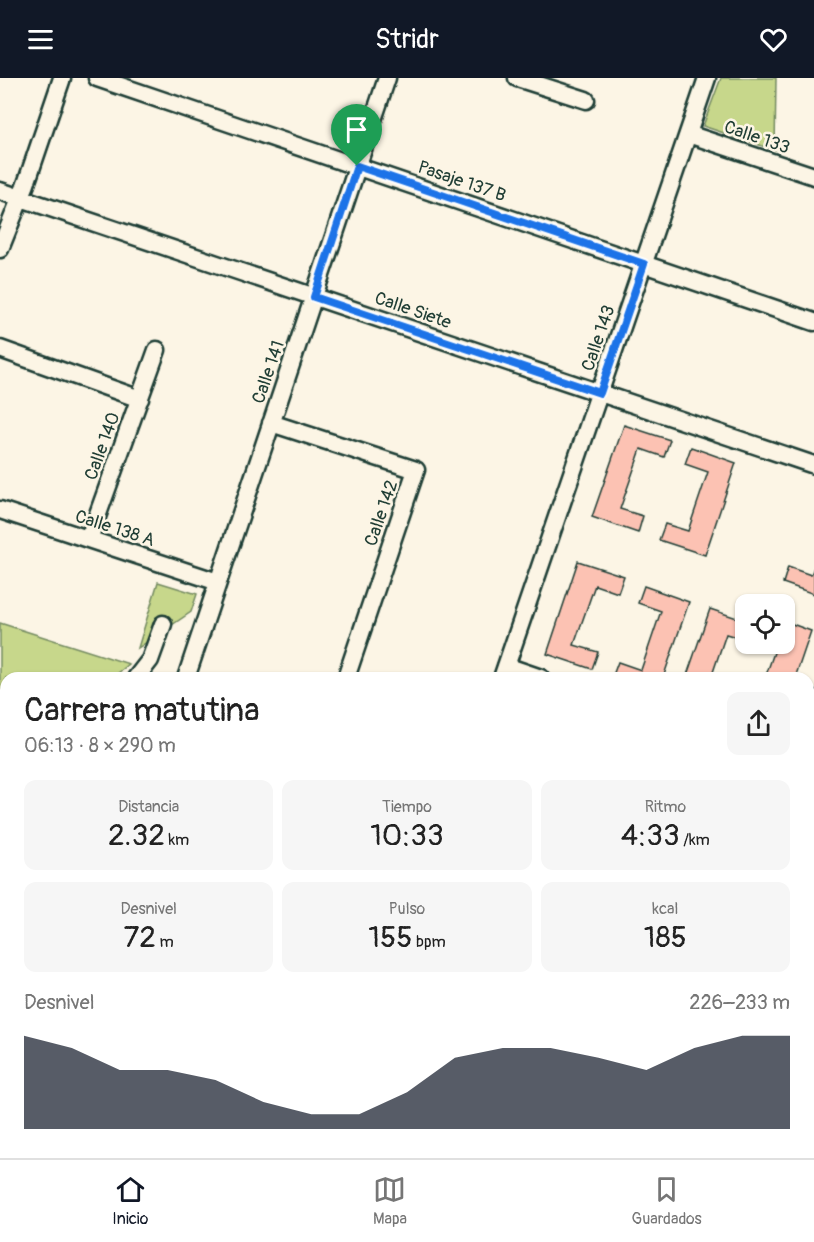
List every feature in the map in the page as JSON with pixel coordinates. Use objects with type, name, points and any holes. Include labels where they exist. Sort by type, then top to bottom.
[{"type":"street","points":[[0,249],[62,78]]},
{"type":"street","name":"Pasaje 137 B","points":[[97,78],[814,322]]},
{"type":"street","name":"Calle 141","points":[[188,672],[387,78]]},
{"type":"street","points":[[517,78],[548,83],[586,100]]},
{"type":"street","name":"Calle 143","points":[[504,672],[707,78]]},
{"type":"street","name":"Calle 133","points":[[688,134],[814,176]]},
{"type":"street","name":"Calle Siete","points":[[0,191],[814,465]]},
{"type":"street","name":"Calle 140","points":[[0,349],[140,399]]},
{"type":"street","name":"Calle 140","points":[[89,540],[157,350]]},
{"type":"street","name":"Calle 142","points":[[272,423],[416,470],[348,672]]},
{"type":"street","name":"Calle 138 A","points":[[0,510],[218,582]]},
{"type":"street","points":[[141,672],[150,660],[163,624]]},
{"type":"green space","points":[[721,78],[776,78],[775,150],[703,126]]},
{"type":"green space","points":[[158,582],[197,594],[191,612],[138,648]]},
{"type":"green space","points":[[0,623],[129,664],[119,672],[0,672]]},
{"type":"building","points":[[624,425],[670,440],[664,457],[641,449],[620,509],[643,516],[638,533],[592,517]]},
{"type":"building","points":[[691,447],[736,463],[705,555],[659,540],[665,524],[688,531],[708,472],[685,464]]},
{"type":"building","points":[[578,561],[624,576],[618,593],[595,585],[574,645],[598,652],[592,669],[547,654]]},
{"type":"building","points":[[788,567],[811,575],[814,567],[814,594],[783,583]]},
{"type":"building","points":[[644,586],[689,602],[665,672],[614,672],[618,662],[641,670],[661,611],[638,603]]},
{"type":"building","points":[[710,609],[735,617],[735,637],[726,634],[713,672],[688,672]]},
{"type":"building","points":[[795,625],[811,631],[797,672],[767,672],[773,654],[795,654]]},
{"type":"route","points":[[357,166],[644,264],[600,393],[314,297],[357,166]]}]
